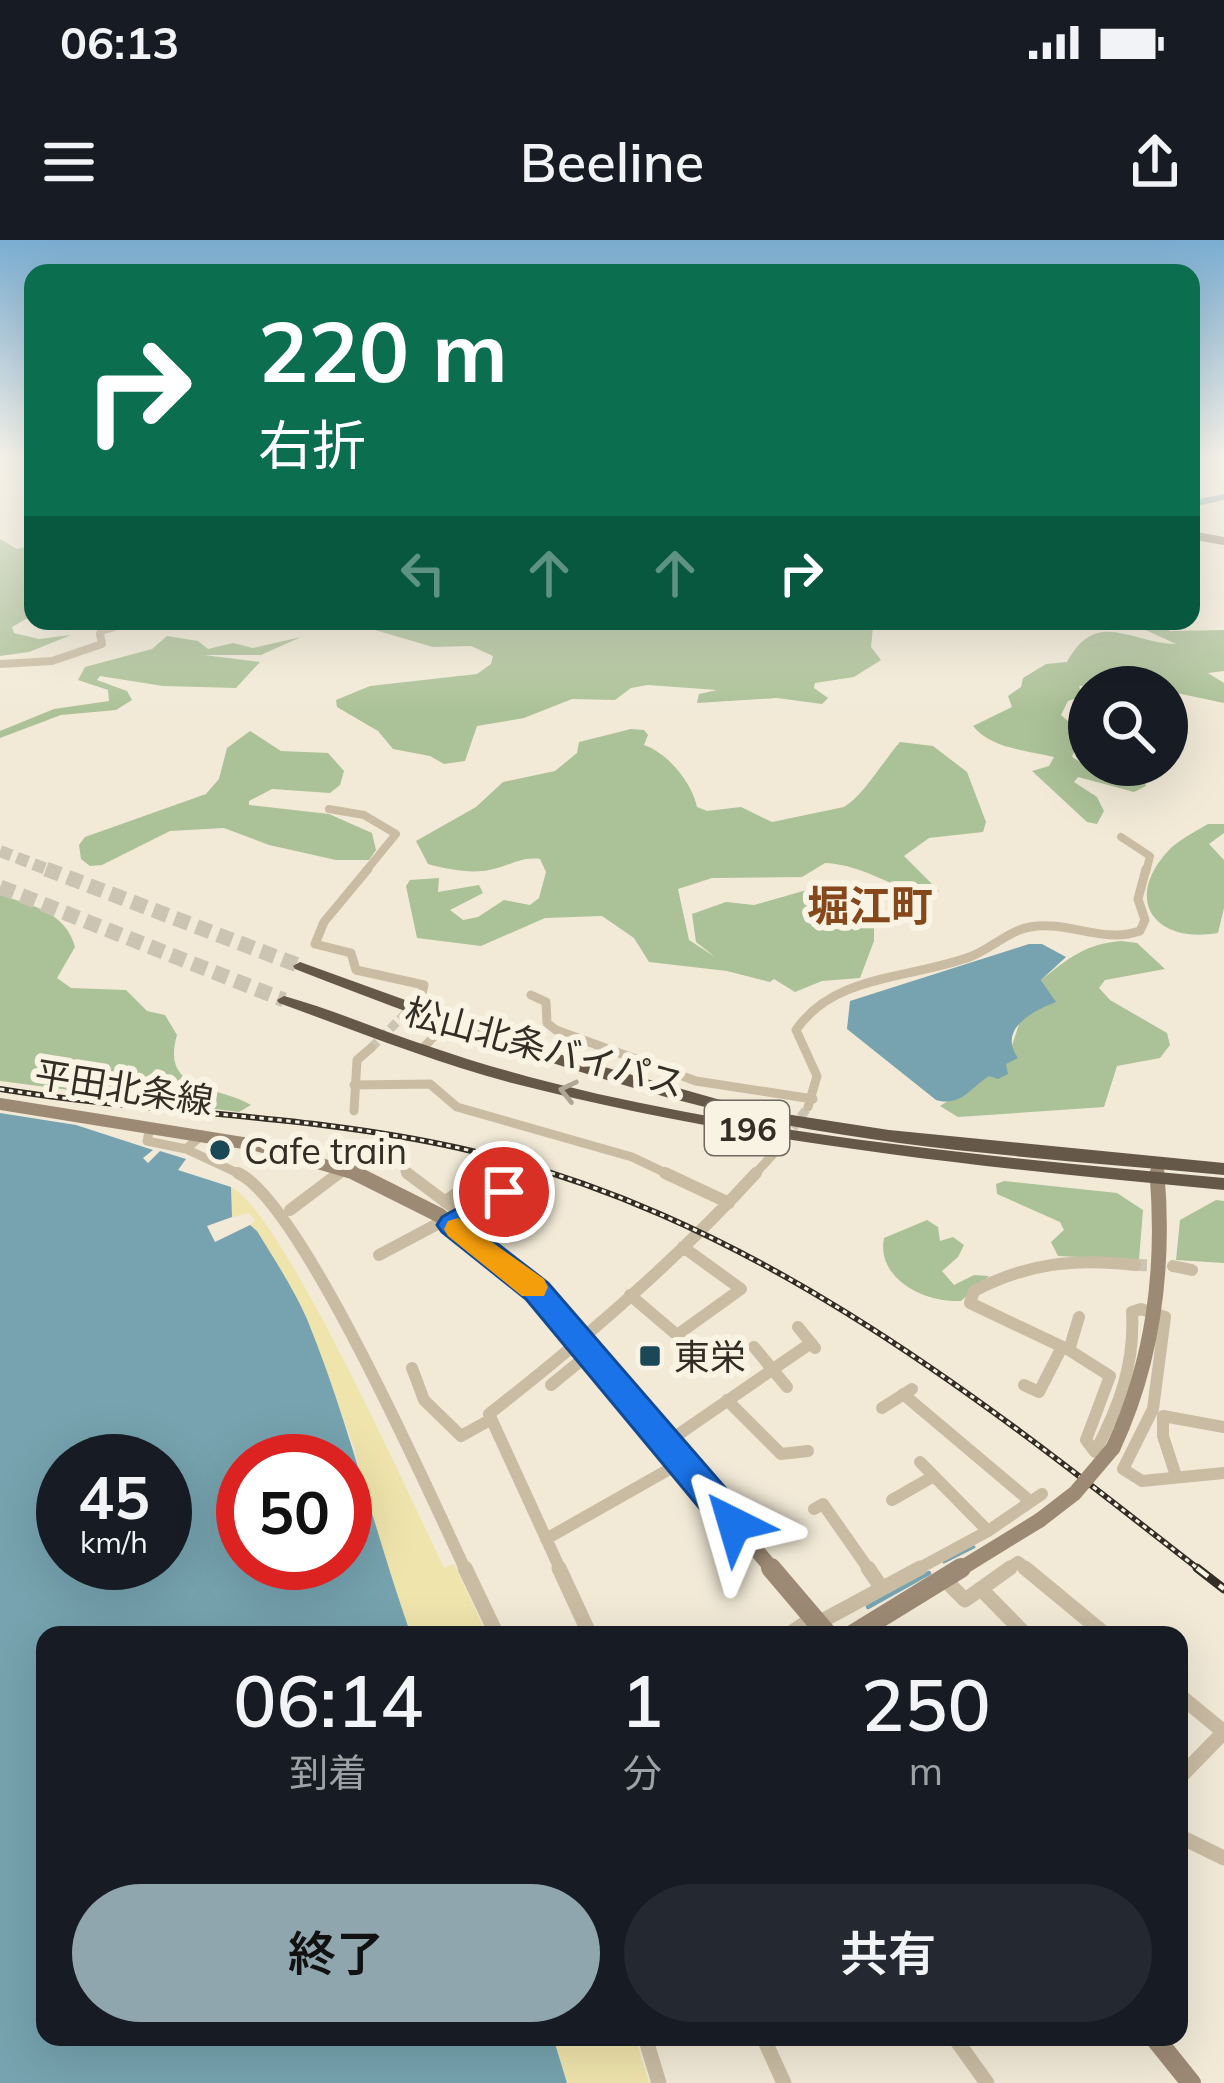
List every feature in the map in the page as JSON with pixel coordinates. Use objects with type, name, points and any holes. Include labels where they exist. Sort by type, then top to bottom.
[{"type":"highway","name":"松山北条バイパス","points":[[300,966],[447,1023],[617,1079],[781,1118],[1157,1170],[1224,1184]]},
{"type":"highway","name":"松山北条バイパス","points":[[284,1000],[422,1049],[553,1087],[776,1134],[1157,1170],[1224,1169]]},
{"type":"main road","name":"平田北条線","points":[[0,1104],[202,1135],[344,1169],[453,1220],[537,1291],[820,1626]]},
{"type":"main road","points":[[867,1626],[1040,1520],[1075,1493],[1104,1450],[1139,1390],[1161,1210],[1157,1170]]},
{"type":"main road","points":[[1161,2046],[1191,2083]]},
{"type":"street","points":[[0,664],[44,664],[70,657],[101,644],[100,632],[107,630]]},
{"type":"street","points":[[328,809],[364,815],[396,834],[324,922],[315,944],[351,953],[356,970],[424,986],[421,998]]},
{"type":"street","points":[[531,994],[546,1002],[547,1023],[556,1030],[696,1081],[810,1103],[819,1077],[796,1030],[802,1018],[826,1000],[911,969],[972,956],[1024,928],[1048,926],[1105,937],[1140,931],[1145,920],[1138,899],[1150,856],[1121,837]]},
{"type":"street","points":[[422,1049],[447,1023]]},
{"type":"street","points":[[354,1111],[357,1060],[371,1048]]},
{"type":"street","points":[[354,1085],[430,1084],[457,1107],[632,1157],[729,1203]]},
{"type":"street","points":[[150,1128],[147,1141],[185,1149],[247,1177],[280,1214],[363,1355],[493,1626]]},
{"type":"street","points":[[185,1149],[202,1135]]},
{"type":"street","points":[[551,1384],[630,1294],[729,1203],[777,1150]]},
{"type":"street","points":[[290,1210],[344,1169]]},
{"type":"street","points":[[445,1202],[487,1169]]},
{"type":"street","points":[[405,1171],[445,1202],[453,1220]]},
{"type":"street","points":[[379,1255],[504,1192]]},
{"type":"street","points":[[630,1294],[677,1335],[741,1289],[683,1247]]},
{"type":"street","points":[[1135,1265],[1057,1259],[1034,1263],[1001,1275],[971,1296],[974,1306],[1065,1348],[1110,1376],[1086,1440],[1123,1469],[1142,1480],[1224,1473]]},
{"type":"street","points":[[1173,1266],[1192,1270]]},
{"type":"street","points":[[1123,1469],[1153,1409],[1168,1322],[1152,1311]]},
{"type":"street","points":[[1024,1384],[1039,1392],[1079,1317]]},
{"type":"street","points":[[666,1443],[772,1368],[813,1346],[798,1327]]},
{"type":"street","points":[[754,1346],[787,1387]]},
{"type":"street","points":[[585,1347],[490,1409],[490,1420],[586,1626]]},
{"type":"street","points":[[412,1368],[424,1400],[461,1436],[490,1420]]},
{"type":"street","points":[[820,1626],[881,1587],[988,1531],[1036,1497],[908,1391],[882,1408]]},
{"type":"street","points":[[727,1400],[781,1454],[808,1451]]},
{"type":"street","points":[[1176,1476],[1163,1436],[1163,1416],[1224,1427]]},
{"type":"street","points":[[545,1539],[682,1462]]},
{"type":"street","points":[[920,1462],[988,1531]]},
{"type":"street","points":[[892,1500],[934,1476]]},
{"type":"street","points":[[814,1509],[823,1504],[841,1524],[881,1587]]},
{"type":"street","points":[[945,1580],[965,1600],[1018,1562],[1095,1626]]},
{"type":"street","points":[[981,1589],[1017,1626]]},
{"type":"street","points":[[1188,1702],[1224,1732],[1188,1769]]},
{"type":"street","points":[[1188,1840],[1224,1858]]},
{"type":"street","points":[[648,2046],[659,2083]]},
{"type":"street","points":[[768,2046],[784,2083]]},
{"type":"street","points":[[961,2046],[987,2083]]},
{"type":"green space","points":[[0,542],[5,542],[24,547],[24,620],[12,627],[14,633],[39,639],[71,635],[29,652],[0,656]]},
{"type":"green space","points":[[375,630],[873,630],[871,647],[881,660],[854,677],[815,683],[814,688],[828,698],[822,704],[777,698],[697,703],[699,694],[717,690],[648,685],[631,688],[615,700],[572,699],[524,718],[477,726],[465,761],[444,764],[430,756],[393,749],[378,731],[337,707],[336,700],[370,686],[477,674],[491,664],[493,656],[471,646],[433,647]]},
{"type":"green space","points":[[1146,630],[1224,630],[1224,671],[1208,673],[1224,683],[1224,703],[1188,695],[1188,666],[1068,666],[1068,701],[1061,715],[1068,721],[1068,786],[1080,786],[1097,797],[1104,811],[1097,824],[1087,822],[1032,771],[1049,766],[1054,757],[999,744],[973,726],[1012,707],[1008,696],[1021,687],[1023,678],[1046,664],[1067,662],[1090,636],[1116,632],[1176,644]]},
{"type":"green space","points":[[167,636],[198,641],[208,649],[233,643],[253,648],[301,637],[261,655],[204,655],[260,662],[236,688],[163,686],[100,676],[97,680],[127,691],[132,700],[116,710],[61,715],[0,738],[0,731],[54,709],[109,701],[108,690],[78,680],[85,667],[152,649]]},
{"type":"green space","points":[[644,730],[648,735],[644,745],[678,770],[697,807],[707,811],[741,807],[772,822],[844,807],[900,742],[933,746],[967,772],[986,822],[983,832],[929,838],[904,856],[939,891],[929,897],[853,868],[825,863],[802,877],[712,878],[678,889],[689,940],[715,957],[696,942],[692,914],[726,902],[754,905],[828,884],[841,886],[874,921],[874,941],[860,978],[822,981],[795,992],[774,979],[649,962],[634,938],[602,916],[545,918],[481,946],[417,938],[406,886],[410,880],[439,878],[438,892],[479,885],[483,893],[450,910],[463,920],[478,917],[504,900],[530,905],[539,898],[546,872],[540,859],[533,858],[482,871],[435,866],[428,864],[416,841],[476,807],[503,782],[555,771],[577,753],[579,742]]},
{"type":"green space","points":[[250,731],[281,751],[328,753],[344,771],[340,785],[330,793],[272,789],[249,805],[329,814],[372,833],[376,850],[369,860],[336,860],[269,845],[224,828],[170,831],[102,865],[90,866],[81,859],[79,845],[85,837],[206,794],[219,779],[227,748]]},
{"type":"green space","points":[[1112,786],[1146,786],[1134,792]]},
{"type":"green space","points":[[1208,824],[1224,824],[1224,833],[1209,844],[1224,860],[1224,908],[1218,933],[1177,932],[1152,914],[1148,886],[1169,850]]},
{"type":"green space","points":[[0,895],[46,912],[64,926],[75,947],[57,978],[71,988],[126,990],[147,1011],[165,1015],[177,1035],[174,1054],[185,1077],[251,1105],[239,1112],[0,1081]]},
{"type":"green space","points":[[1121,941],[1137,943],[1165,969],[1105,980],[1099,988],[1110,1000],[1167,1033],[1170,1045],[1160,1058],[1117,1066],[1104,1107],[958,1117],[940,1106],[1006,1064],[1021,1018],[1055,1001],[1041,980],[1087,949]]},
{"type":"green space","points":[[996,1184],[1117,1193],[1143,1210],[1139,1260],[1058,1256],[1051,1242],[1064,1230],[1060,1222],[997,1194]]},
{"type":"green space","points":[[1216,1200],[1224,1201],[1224,1263],[1176,1260],[1180,1220]]},
{"type":"green space","points":[[927,1220],[938,1227],[940,1241],[953,1237],[964,1245],[942,1271],[954,1285],[974,1275],[989,1276],[961,1301],[919,1293],[888,1265],[884,1238]]},
{"type":"sand","points":[[231,1187],[254,1208],[313,1301],[444,1568],[454,1564],[483,1626],[408,1626],[372,1520],[372,1434],[349,1434],[305,1314],[250,1225],[255,1221],[249,1213],[232,1217]]},
{"type":"sand","points":[[556,2046],[638,2046],[649,2083],[567,2083]]},
{"type":"water","points":[[1029,944],[1042,944],[1066,957],[1041,980],[1056,1002],[1020,1022],[1012,1038],[1018,1058],[1006,1064],[1008,1074],[998,1079],[989,1076],[959,1099],[936,1100],[847,1029],[850,1001]]},
{"type":"water","points":[[0,1113],[76,1125],[153,1150],[143,1158],[148,1163],[160,1151],[186,1159],[178,1170],[231,1187],[232,1217],[207,1226],[215,1242],[250,1225],[257,1231],[302,1308],[348,1434],[216,1434],[216,1590],[372,1590],[372,1511],[408,1626],[36,1626],[36,2046],[556,2046],[567,2083],[0,2083]]},
{"type":"waterway","points":[[944,1562],[974,1547]]},
{"type":"waterway","points":[[868,1607],[929,1573]]},
{"type":"tunnel","points":[[0,851],[54,872]]},
{"type":"tunnel","points":[[46,869],[300,966]]},
{"type":"tunnel","points":[[0,887],[284,1000]]},
{"type":"tunnel","points":[[371,1048],[421,998]]},
{"type":"tunnel","points":[[777,1150],[808,1107]]},
{"type":"tunnel","points":[[1135,1265],[1173,1266]]},
{"type":"railway","points":[[0,1089],[402,1137],[564,1177],[665,1216],[853,1317],[1030,1439],[1201,1571]]},
{"type":"railway","points":[[1197,1568],[1224,1589]]},
{"type":"slow traffic","points":[[458,1229],[533,1287]]},
{"type":"place","name":"Cafe train","points":[[220,1150]]},
{"type":"place","name":"東栄","points":[[650,1356]]},
{"type":"district","name":"堀江町","points":[[870,905]]},
{"type":"route","points":[[504,1192],[452,1225],[537,1291],[734,1524]]}]
